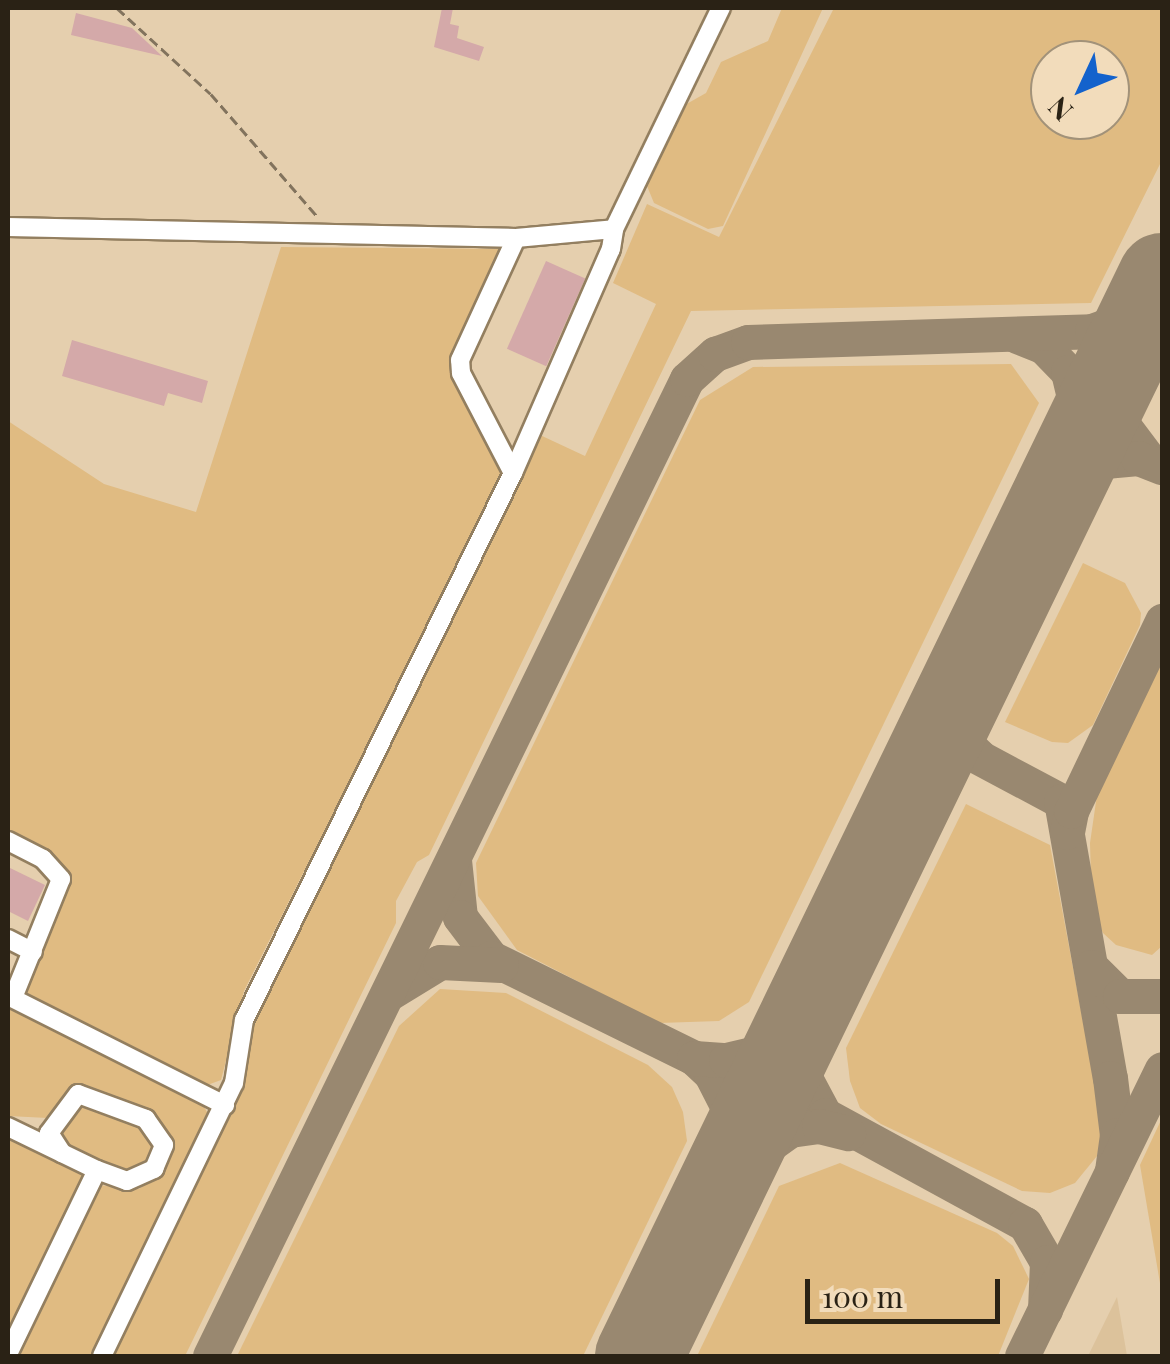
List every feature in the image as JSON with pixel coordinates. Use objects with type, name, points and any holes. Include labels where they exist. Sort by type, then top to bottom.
[{"type":"lane","points":[[102,1356],[225,1105],[244,1020],[513,473],[611,250],[614,230],[722,8]]},
{"type":"lane","points":[[8,228],[516,238],[614,230]]},
{"type":"lane","points":[[513,473],[460,374],[460,360],[516,238]]},
{"type":"lane","points":[[8,841],[43,858],[61,878],[33,952],[10,997],[225,1105]]},
{"type":"lane","points":[[8,939],[33,952]]},
{"type":"lane","points":[[8,1127],[97,1170],[127,1181],[142,1178],[164,1145],[159,1131],[146,1119],[78,1094],[49,1133],[62,1153]]},
{"type":"lane","points":[[8,1354],[97,1170]]},
{"type":"path","points":[[117,8],[211,94],[317,216]]},
{"type":"shaded area","points":[[782,8],[823,8],[723,226],[708,229],[654,203],[647,186],[683,106],[706,93],[721,62],[768,41]]},
{"type":"shaded area","points":[[834,8],[1162,8],[1162,160],[1091,303],[691,311],[429,855],[417,862],[396,901],[396,923],[185,1356],[110,1356],[244,1084],[249,1032],[540,435],[585,456],[656,304],[613,283],[647,204],[719,237]]},
{"type":"shaded area","points":[[281,247],[504,249],[454,358],[504,472],[244,991],[221,1080],[202,1087],[26,996],[27,978],[69,876],[53,855],[8,833],[8,421],[104,484],[196,512]]},
{"type":"shaded area","points":[[1011,364],[1039,403],[749,1002],[719,1021],[659,1023],[517,950],[478,896],[476,863],[700,400],[753,367]]},
{"type":"shaded area","points":[[1083,563],[1125,583],[1141,613],[1140,625],[1093,725],[1068,743],[1052,742],[1005,722]]},
{"type":"shaded area","points":[[1162,654],[1162,946],[1152,955],[1116,945],[1103,933],[1092,909],[1090,843],[1098,788]]},
{"type":"shaded area","points":[[966,804],[1050,845],[1103,1128],[1097,1156],[1075,1183],[1050,1193],[1022,1191],[881,1124],[860,1108],[850,1081],[846,1048]]},
{"type":"shaded area","points":[[440,989],[506,993],[648,1065],[672,1087],[683,1112],[687,1141],[583,1356],[237,1356],[399,1026]]},
{"type":"shaded area","points":[[8,1004],[200,1099],[208,1114],[93,1356],[10,1356],[98,1185],[139,1189],[155,1178],[166,1157],[158,1122],[92,1088],[75,1087],[48,1118],[8,1116]]},
{"type":"shaded area","points":[[75,1101],[150,1129],[157,1141],[150,1168],[127,1176],[69,1148],[59,1129]]},
{"type":"shaded area","points":[[1162,1118],[1162,1295],[1140,1165]]},
{"type":"shaded area","points":[[8,1136],[84,1173],[85,1182],[8,1343]]},
{"type":"shaded area","points":[[840,1163],[997,1233],[1013,1246],[1029,1279],[998,1356],[697,1356],[779,1186]]},
{"type":"shaded area","points":[[1117,1297],[1127,1356],[1088,1356]]},
{"type":"building","points":[[442,8],[453,8],[450,24],[459,26],[457,38],[484,47],[479,61],[434,47]]},
{"type":"building","points":[[76,13],[132,28],[162,56],[71,35]]},
{"type":"building","points":[[546,261],[585,278],[546,366],[507,349]]},
{"type":"building","points":[[72,340],[208,381],[202,403],[168,393],[164,406],[62,376]]},
{"type":"building","points":[[8,867],[45,885],[28,921],[8,911]]},
{"type":"taxiway","points":[[210,1356],[687,379],[715,354],[748,342],[1092,331],[1127,318],[1154,294]]},
{"type":"taxiway","points":[[1017,336],[1044,347],[1068,372],[1084,439]]},
{"type":"taxiway","points":[[1116,373],[1123,425],[1150,461]]},
{"type":"taxiway","points":[[1056,497],[1105,461],[1138,458],[1162,467]]},
{"type":"taxiway","points":[[1067,832],[1071,811],[1162,621]]},
{"type":"taxiway","points":[[955,705],[959,737],[979,756]]},
{"type":"taxiway","points":[[926,766],[945,754],[971,753],[1061,801],[1110,1078],[1117,1135],[1112,1172]]},
{"type":"taxiway","points":[[454,860],[460,917],[491,958],[694,1058],[711,1074],[732,1115],[727,1175]]},
{"type":"taxiway","points":[[391,992],[440,962],[501,965]]},
{"type":"taxiway","points":[[1091,967],[1120,996],[1162,996]]},
{"type":"taxiway","points":[[804,1017],[806,1080],[825,1115],[1025,1224],[1047,1262],[1045,1310]]},
{"type":"taxiway","points":[[694,1058],[726,1060],[760,1052],[804,1017]]},
{"type":"taxiway","points":[[1022,1356],[1162,1069]]},
{"type":"taxiway","points":[[727,1175],[790,1130],[819,1126],[848,1133]]},
{"type":"runway","points":[[639,1356],[1162,277]]}]
